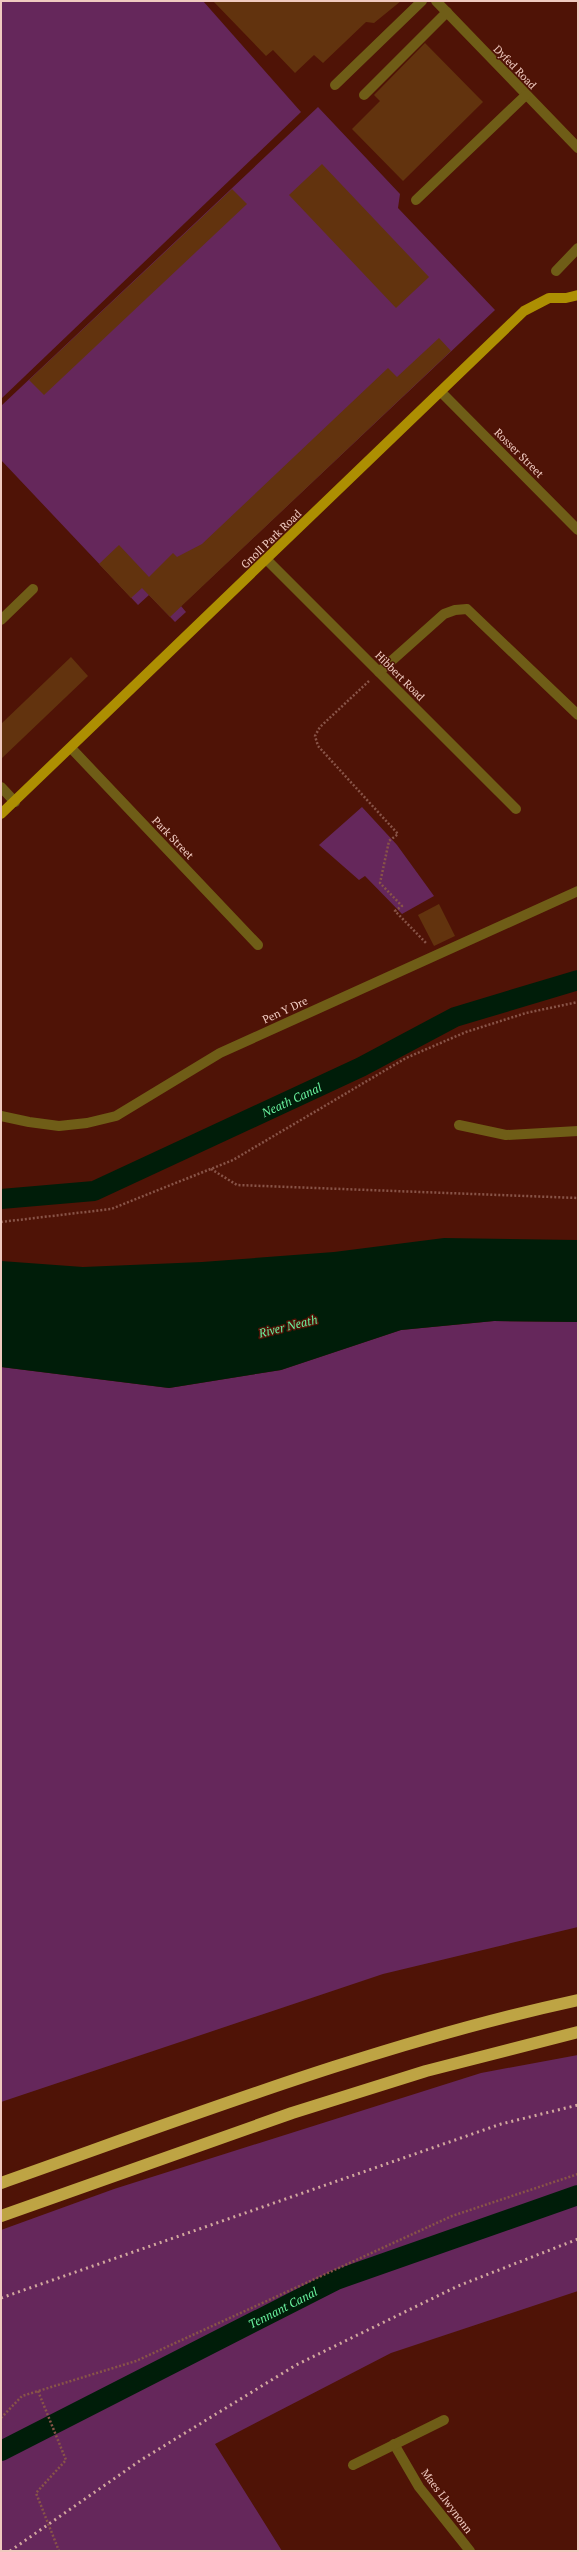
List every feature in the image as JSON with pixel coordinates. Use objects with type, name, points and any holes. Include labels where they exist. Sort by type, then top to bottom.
[{"type":"highway","points":[[1,2183],[371,2054],[506,2016],[578,2000]]},
{"type":"highway","points":[[1,2216],[292,2113],[426,2071],[578,2032]]},
{"type":"main road","name":"Gnoll Park Road","points":[[1,814],[442,393],[524,311],[549,298],[566,298],[578,295]]},
{"type":"main road","points":[[566,298],[578,304]]},
{"type":"street","points":[[335,85],[422,1]]},
{"type":"street","name":"Dyfed Road","points":[[436,1],[578,148]]},
{"type":"street","points":[[364,95],[447,12]]},
{"type":"street","points":[[416,200],[526,95]]},
{"type":"street","points":[[556,270],[578,248]]},
{"type":"street","name":"Rosser Street","points":[[442,393],[578,530]]},
{"type":"street","name":"Hibbert Road","points":[[267,560],[516,809]]},
{"type":"street","points":[[1,620],[33,590]]},
{"type":"street","points":[[378,672],[444,614],[455,610],[467,610],[578,715]]},
{"type":"street","name":"Park Street","points":[[71,748],[258,945]]},
{"type":"street","points":[[1,787],[15,802]]},
{"type":"street","name":"Pen Y Dre","points":[[1,1116],[59,1126],[86,1123],[116,1116],[220,1053],[578,891]]},
{"type":"street","points":[[459,1126],[506,1135],[578,1131]]},
{"type":"street","points":[[353,2465],[444,2420]]},
{"type":"street","name":"Maes Llwynonn","points":[[394,2444],[419,2487],[470,2551]]},
{"type":"path","points":[[378,672],[320,728],[315,736],[318,746],[398,834],[389,841],[380,883],[402,906],[395,911],[437,954]]},
{"type":"path","points":[[1,1222],[111,1210],[211,1168],[234,1160],[406,1058],[488,1025],[526,1013],[578,1002]]},
{"type":"path","points":[[211,1168],[237,1185],[578,1198]]},
{"type":"path","points":[[1,2418],[22,2396],[136,2361],[452,2216],[578,2174]]},
{"type":"path","points":[[38,2391],[66,2460],[36,2493],[58,2551]]},
{"type":"shaded area","points":[[1,1],[203,1],[301,112],[1,399]]},
{"type":"shaded area","points":[[318,107],[400,194],[398,208],[495,310],[181,606],[186,612],[175,622],[149,595],[138,605],[1,460],[1,406]]},
{"type":"shaded area","points":[[362,807],[397,845],[434,896],[402,914],[365,876],[359,880],[319,845]]},
{"type":"shaded area","points":[[494,1321],[578,1322],[578,1927],[383,1974],[1,2102],[1,1367],[169,1388],[281,1370],[401,1330]]},
{"type":"shaded area","points":[[578,2055],[578,2291],[391,2353],[215,2444],[282,2551],[1,2551],[1,2230],[114,2189],[481,2073]]},
{"type":"water","name":"River Neath","points":[[444,1238],[578,1240],[578,1322],[494,1321],[401,1330],[281,1370],[169,1388],[1,1367],[1,1261],[83,1267],[202,1262],[334,1252]]},
{"type":"building","points":[[213,1],[401,1],[374,23],[366,22],[323,63],[314,55],[295,73],[273,50],[266,56]]},
{"type":"building","points":[[425,43],[483,102],[403,181],[352,129],[380,101],[374,95]]},
{"type":"building","points":[[322,164],[429,277],[396,308],[289,195]]},
{"type":"building","points":[[232,189],[247,204],[44,395],[29,380]]},
{"type":"building","points":[[439,338],[451,351],[170,617],[142,588],[131,598],[99,564],[119,545],[149,577],[173,553],[177,557],[202,544],[388,368],[397,377]]},
{"type":"building","points":[[71,657],[88,676],[1,759],[1,724]]},
{"type":"building","points":[[439,904],[455,936],[434,946],[418,915]]},
{"type":"waterway","name":"Neath Canal","points":[[1,1199],[94,1191],[361,1067],[455,1017],[578,980]]},
{"type":"waterway","name":"Tennant Canal","points":[[1,2451],[336,2280],[578,2195]]},
{"type":"railway","points":[[1,2298],[501,2124],[578,2105]]},
{"type":"railway","points":[[10,2551],[141,2460],[296,2365],[458,2286],[578,2239]]}]
